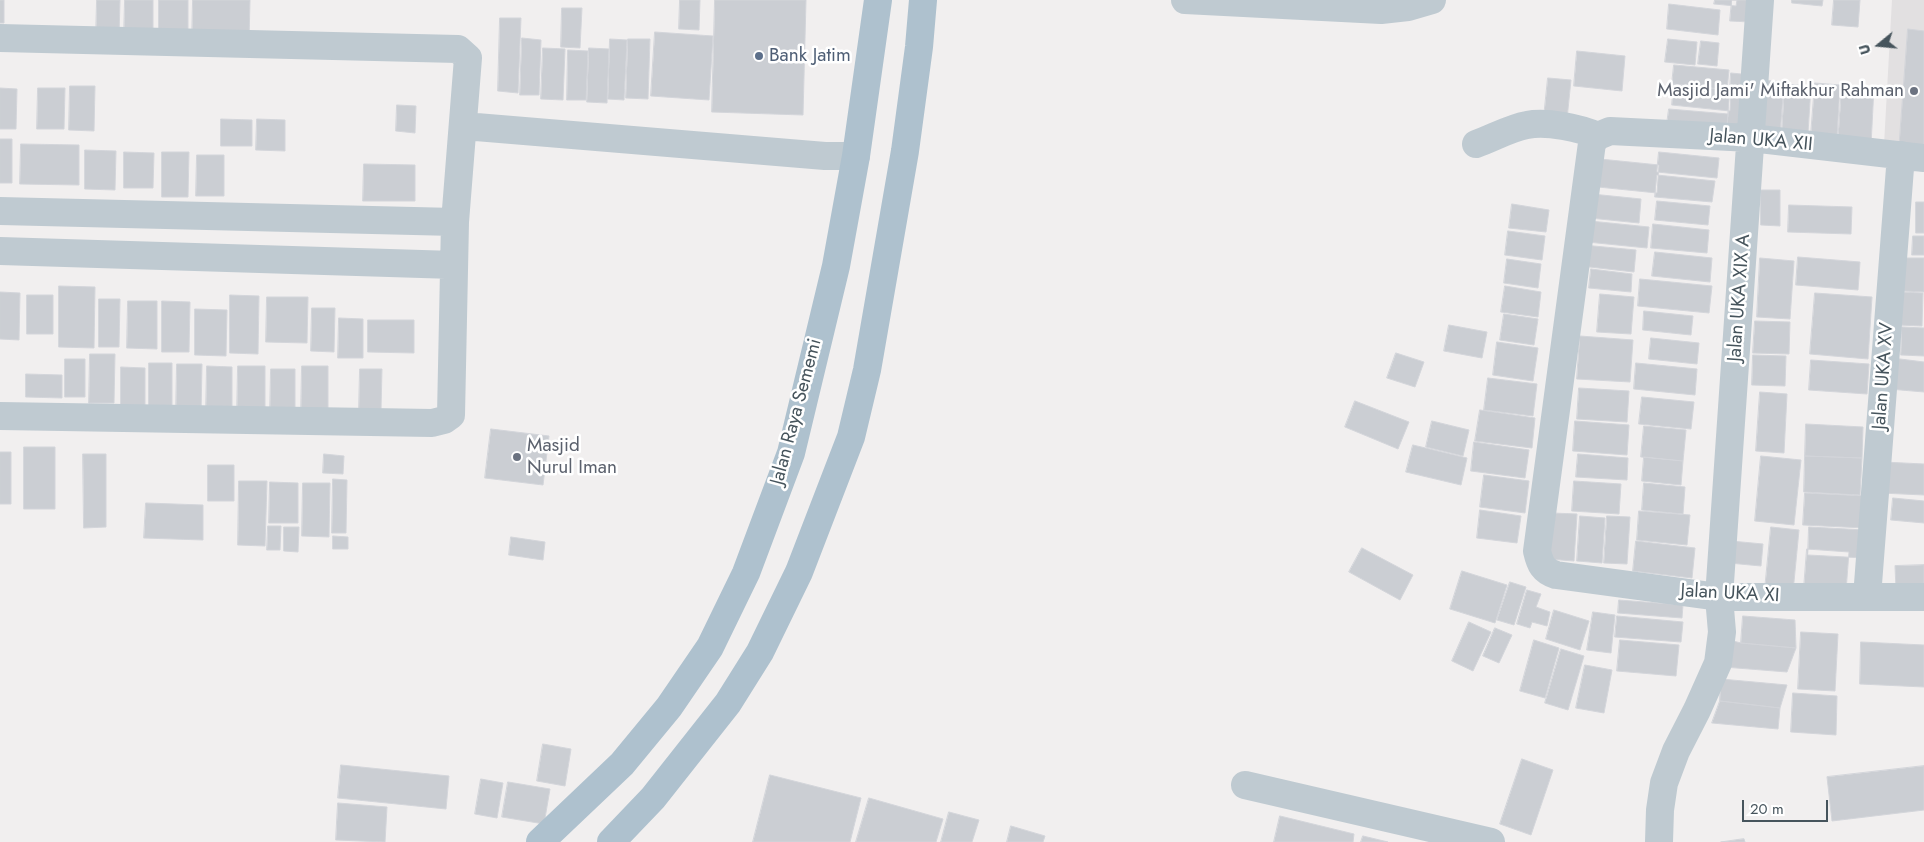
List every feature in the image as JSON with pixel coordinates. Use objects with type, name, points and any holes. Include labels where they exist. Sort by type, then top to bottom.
[{"type":"main road","name":"Jalan Raya Sememi","points":[[540,842],[622,764],[669,707],[710,647],[746,573],[791,453],[836,266],[856,156],[878,0]]},
{"type":"main road","points":[[617,840],[728,704],[760,652],[799,572],[851,437],[867,370],[906,151],[923,0]]},
{"type":"street","points":[[1184,0],[1382,10],[1408,7],[1432,0]]},
{"type":"street","name":"Jalan UKA XIX A","points":[[1659,842],[1660,810],[1664,783],[1676,751],[1718,663],[1722,632],[1719,597],[1760,0]]},
{"type":"street","points":[[0,38],[458,48],[468,58],[455,222],[451,415],[432,424],[0,416]]},
{"type":"street","points":[[1476,144],[1524,125],[1535,123],[1584,130],[1598,136]]},
{"type":"street","points":[[464,126],[825,156],[856,156]]},
{"type":"street","name":"Jalan UKA XII","points":[[1598,136],[1610,130],[1751,138],[1912,156]]},
{"type":"street","name":"Jalan UKA XI","points":[[1598,136],[1592,143],[1590,153],[1537,551],[1546,572],[1556,575],[1719,597],[1924,597]]},
{"type":"street","name":"Jalan UKA XV","points":[[1867,597],[1912,156]]},
{"type":"street","points":[[0,211],[455,222]]},
{"type":"street","points":[[71,213],[73,253]]},
{"type":"street","points":[[0,251],[454,265]]},
{"type":"street","points":[[1245,785],[1491,842]]},
{"type":"shaded area","points":[[1892,0],[1924,0],[1924,146],[1884,145]]},
{"type":"building","points":[[0,0],[4,0],[4,23],[0,23]]},
{"type":"building","points":[[97,0],[120,0],[119,37],[96,37]]},
{"type":"building","points":[[125,0],[153,0],[153,37],[124,36]]},
{"type":"building","points":[[159,0],[188,0],[188,37],[159,36]]},
{"type":"building","points":[[193,0],[250,0],[249,41],[192,40]]},
{"type":"building","points":[[680,0],[700,0],[699,30],[679,29]]},
{"type":"building","name":"Bank Jatim","points":[[715,0],[806,0],[803,115],[712,112]]},
{"type":"building","points":[[1715,0],[1737,0],[1736,6],[1714,4]]},
{"type":"building","points":[[1732,0],[1752,0],[1750,22],[1730,21]]},
{"type":"building","points":[[1792,0],[1823,0],[1822,6],[1792,3]]},
{"type":"building","points":[[1834,0],[1860,0],[1858,27],[1832,25]]},
{"type":"building","points":[[1669,4],[1720,10],[1718,35],[1667,29]]},
{"type":"building","points":[[562,8],[582,8],[580,48],[561,47]]},
{"type":"building","points":[[500,18],[521,18],[518,93],[498,91]]},
{"type":"building","name":"Masjid Jami' Miftakhur Rahman","points":[[1908,29],[1924,31],[1924,153],[1899,151]]},
{"type":"building","points":[[655,32],[713,36],[709,100],[651,96]]},
{"type":"building","points":[[522,38],[541,40],[539,95],[520,95]]},
{"type":"building","points":[[610,39],[627,40],[624,100],[608,99]]},
{"type":"building","points":[[628,39],[650,39],[648,99],[626,98]]},
{"type":"building","points":[[1668,39],[1697,42],[1695,65],[1665,62]]},
{"type":"building","points":[[1701,41],[1719,43],[1717,66],[1698,64]]},
{"type":"building","points":[[543,48],[565,49],[563,100],[541,99]]},
{"type":"building","points":[[589,48],[609,49],[607,103],[587,102]]},
{"type":"building","points":[[568,50],[588,51],[586,100],[567,100]]},
{"type":"building","points":[[1577,51],[1625,56],[1622,91],[1574,86]]},
{"type":"building","points":[[1674,65],[1729,70],[1727,90],[1672,84]]},
{"type":"building","points":[[1731,73],[1751,75],[1747,135],[1727,133]]},
{"type":"building","points":[[1548,78],[1571,80],[1567,119],[1544,117]]},
{"type":"building","points":[[1761,80],[1784,82],[1780,135],[1757,133]]},
{"type":"building","points":[[1815,83],[1840,85],[1837,137],[1811,135]]},
{"type":"building","points":[[1674,84],[1731,90],[1730,111],[1672,105]]},
{"type":"building","points":[[1785,84],[1811,86],[1808,133],[1782,131]]},
{"type":"building","points":[[1842,85],[1874,87],[1871,145],[1838,143]]},
{"type":"building","points":[[70,86],[95,86],[94,131],[69,130]]},
{"type":"building","points":[[0,88],[17,89],[16,129],[0,129]]},
{"type":"building","points":[[38,88],[65,88],[64,129],[37,129]]},
{"type":"building","points":[[397,105],[416,106],[415,133],[396,131]]},
{"type":"building","points":[[1669,109],[1728,114],[1727,130],[1667,124]]},
{"type":"building","points":[[221,119],[252,120],[252,146],[221,146]]},
{"type":"building","points":[[257,119],[285,120],[285,151],[256,150]]},
{"type":"building","points":[[0,139],[12,139],[12,183],[0,183]]},
{"type":"building","points":[[21,144],[79,145],[79,185],[20,184]]},
{"type":"building","points":[[85,150],[116,151],[115,190],[85,189]]},
{"type":"building","points":[[124,152],[154,153],[153,188],[124,188]]},
{"type":"building","points":[[162,152],[189,152],[188,197],[162,197]]},
{"type":"building","points":[[1659,152],[1719,158],[1717,178],[1657,172]]},
{"type":"building","points":[[197,155],[224,155],[224,196],[196,196]]},
{"type":"building","points":[[1600,159],[1659,165],[1657,193],[1598,187]]},
{"type":"building","points":[[364,164],[415,165],[415,201],[363,201]]},
{"type":"building","points":[[1657,175],[1715,181],[1712,202],[1655,197]]},
{"type":"building","points":[[1761,190],[1780,190],[1780,226],[1761,225]]},
{"type":"building","points":[[1592,194],[1641,199],[1639,223],[1590,218]]},
{"type":"building","points":[[1657,201],[1710,206],[1708,225],[1655,220]]},
{"type":"building","points":[[1916,202],[1924,202],[1924,233],[1916,233]]},
{"type":"building","points":[[1512,204],[1549,210],[1546,232],[1509,228]]},
{"type":"building","points":[[1789,205],[1852,207],[1851,234],[1788,232]]},
{"type":"building","points":[[1590,221],[1649,227],[1647,248],[1587,242]]},
{"type":"building","points":[[1653,224],[1709,230],[1707,253],[1651,248]]},
{"type":"building","points":[[1508,231],[1545,236],[1542,260],[1505,255]]},
{"type":"building","points":[[1913,236],[1924,236],[1924,255],[1912,255]]},
{"type":"building","points":[[1583,245],[1636,250],[1634,272],[1581,266]]},
{"type":"building","points":[[1655,252],[1712,258],[1710,282],[1652,276]]},
{"type":"building","points":[[1798,257],[1860,262],[1858,290],[1796,285]]},
{"type":"building","points":[[1760,258],[1794,261],[1790,319],[1757,317]]},
{"type":"building","points":[[1904,258],[1924,258],[1924,292],[1903,291]]},
{"type":"building","points":[[1507,259],[1541,264],[1538,288],[1504,283]]},
{"type":"building","points":[[1591,269],[1632,274],[1631,292],[1589,288]]},
{"type":"building","points":[[1640,279],[1712,286],[1709,313],[1638,306]]},
{"type":"building","points":[[59,286],[95,287],[94,348],[59,347]]},
{"type":"building","points":[[1505,286],[1541,292],[1538,317],[1501,312]]},
{"type":"building","points":[[0,292],[20,293],[19,340],[0,339]]},
{"type":"building","points":[[1898,292],[1923,293],[1922,326],[1897,325]]},
{"type":"building","points":[[1815,293],[1872,297],[1868,359],[1810,354]]},
{"type":"building","points":[[1600,294],[1634,297],[1631,334],[1597,332]]},
{"type":"building","points":[[27,295],[53,295],[53,334],[27,334]]},
{"type":"building","points":[[230,295],[259,296],[258,354],[230,353]]},
{"type":"building","points":[[267,297],[308,297],[307,343],[266,342]]},
{"type":"building","points":[[99,299],[120,299],[119,347],[99,347]]},
{"type":"building","points":[[128,301],[157,301],[157,349],[127,348]]},
{"type":"building","points":[[162,301],[190,302],[189,352],[162,352]]},
{"type":"building","points":[[312,308],[335,308],[334,352],[311,351]]},
{"type":"building","points":[[195,309],[227,310],[226,356],[195,355]]},
{"type":"building","points":[[1644,311],[1693,316],[1691,335],[1643,330]]},
{"type":"building","points":[[1504,314],[1538,319],[1534,345],[1500,340]]},
{"type":"building","points":[[339,318],[363,319],[363,358],[338,358]]},
{"type":"building","points":[[368,320],[414,320],[414,353],[368,352]]},
{"type":"building","points":[[1755,321],[1790,322],[1789,354],[1753,353]]},
{"type":"building","points":[[1449,325],[1487,332],[1482,358],[1444,351]]},
{"type":"building","points":[[1902,327],[1924,328],[1924,356],[1901,355]]},
{"type":"building","points":[[1580,336],[1633,340],[1630,382],[1577,379]]},
{"type":"building","points":[[1651,338],[1699,343],[1697,364],[1649,359]]},
{"type":"building","points":[[1497,342],[1538,348],[1533,381],[1493,375]]},
{"type":"building","points":[[1396,353],[1424,362],[1415,387],[1387,378]]},
{"type":"building","points":[[90,354],[115,354],[114,403],[89,403]]},
{"type":"building","points":[[1753,355],[1786,356],[1785,386],[1752,385]]},
{"type":"building","points":[[1892,358],[1924,362],[1924,392],[1889,389]]},
{"type":"building","points":[[65,359],[85,359],[85,397],[65,397]]},
{"type":"building","points":[[1811,360],[1869,364],[1867,394],[1809,390]]},
{"type":"building","points":[[149,363],[172,363],[172,410],[149,410]]},
{"type":"building","points":[[1636,363],[1697,369],[1695,395],[1634,389]]},
{"type":"building","points":[[177,364],[202,364],[201,415],[176,414]]},
{"type":"building","points":[[207,366],[232,367],[232,413],[206,412]]},
{"type":"building","points":[[238,366],[265,366],[265,417],[237,417]]},
{"type":"building","points":[[302,366],[328,366],[328,415],[301,415]]},
{"type":"building","points":[[121,367],[145,368],[145,407],[121,407]]},
{"type":"building","points":[[271,369],[295,369],[295,415],[270,415]]},
{"type":"building","points":[[360,369],[382,369],[381,410],[359,410]]},
{"type":"building","points":[[26,374],[62,375],[62,398],[26,397]]},
{"type":"building","points":[[1488,378],[1537,384],[1533,416],[1484,410]]},
{"type":"building","points":[[1579,388],[1629,391],[1627,422],[1577,419]]},
{"type":"building","points":[[1760,392],[1787,394],[1784,453],[1756,451]]},
{"type":"building","points":[[1642,397],[1694,402],[1691,429],[1639,424]]},
{"type":"building","points":[[1355,401],[1409,422],[1398,449],[1345,427]]},
{"type":"building","points":[[1480,410],[1535,418],[1532,448],[1475,441]]},
{"type":"building","points":[[1432,421],[1469,430],[1463,456],[1426,447]]},
{"type":"building","points":[[1575,421],[1629,425],[1627,455],[1573,451]]},
{"type":"building","points":[[1806,424],[1863,427],[1862,458],[1805,456]]},
{"type":"building","points":[[1644,426],[1686,430],[1683,461],[1641,457]]},
{"type":"building","name":"Masjid Nurul Iman","points":[[491,429],[549,436],[543,485],[485,478]]},
{"type":"building","points":[[1474,442],[1529,450],[1525,478],[1471,471]]},
{"type":"building","points":[[1413,445],[1467,458],[1461,485],[1406,472]]},
{"type":"building","points":[[24,447],[55,447],[55,509],[24,509]]},
{"type":"building","points":[[0,452],[11,452],[11,504],[0,504]]},
{"type":"building","points":[[83,454],[106,454],[106,527],[84,528]]},
{"type":"building","points":[[324,454],[344,456],[343,474],[323,473]]},
{"type":"building","points":[[1578,454],[1628,458],[1627,480],[1576,477]]},
{"type":"building","points":[[1761,456],[1801,460],[1794,525],[1755,521]]},
{"type":"building","points":[[1805,456],[1862,458],[1860,495],[1804,492]]},
{"type":"building","points":[[1644,457],[1683,461],[1681,485],[1642,481]]},
{"type":"building","points":[[1883,462],[1924,464],[1924,495],[1881,493]]},
{"type":"building","points":[[208,465],[234,465],[234,501],[208,501]]},
{"type":"building","points":[[1484,475],[1529,481],[1525,513],[1480,507]]},
{"type":"building","points":[[333,479],[347,480],[346,533],[332,533]]},
{"type":"building","points":[[239,481],[267,481],[265,546],[238,545]]},
{"type":"building","points":[[1574,481],[1621,484],[1619,514],[1572,511]]},
{"type":"building","points":[[270,482],[298,483],[298,523],[269,523]]},
{"type":"building","points":[[303,483],[330,483],[329,537],[302,536]]},
{"type":"building","points":[[1644,483],[1685,487],[1683,514],[1642,510]]},
{"type":"building","points":[[1805,493],[1866,496],[1865,528],[1803,525]]},
{"type":"building","points":[[1893,498],[1924,501],[1924,523],[1891,520]]},
{"type":"building","points":[[146,503],[203,505],[203,540],[144,538]]},
{"type":"building","points":[[1480,510],[1521,516],[1517,543],[1477,538]]},
{"type":"building","points":[[1639,511],[1690,515],[1687,545],[1637,540]]},
{"type":"building","points":[[1552,513],[1577,514],[1574,561],[1549,559]]},
{"type":"building","points":[[1580,516],[1605,518],[1602,563],[1577,561]]},
{"type":"building","points":[[1607,516],[1630,517],[1627,564],[1604,563]]},
{"type":"building","points":[[268,526],[281,526],[280,550],[267,550]]},
{"type":"building","points":[[284,527],[299,527],[298,552],[284,551]]},
{"type":"building","points":[[1771,527],[1799,530],[1793,592],[1765,589]]},
{"type":"building","points":[[1809,527],[1865,530],[1864,558],[1808,555]]},
{"type":"building","points":[[333,536],[348,537],[348,549],[333,549]]},
{"type":"building","points":[[511,537],[545,542],[543,560],[509,555]]},
{"type":"building","points":[[1636,541],[1695,548],[1692,578],[1633,571]]},
{"type":"building","points":[[1731,541],[1763,544],[1761,566],[1729,563]]},
{"type":"building","points":[[1362,548],[1413,575],[1400,600],[1349,572]]},
{"type":"building","points":[[1807,549],[1849,552],[1846,591],[1804,588]]},
{"type":"building","points":[[1924,565],[1924,588],[1896,589],[1895,566]]},
{"type":"building","points":[[1462,571],[1507,585],[1495,623],[1450,609]]},
{"type":"building","points":[[1510,582],[1526,587],[1514,625],[1497,620]]},
{"type":"building","points":[[1527,590],[1541,594],[1536,607],[1550,612],[1547,626],[1532,622],[1530,628],[1517,624]]},
{"type":"building","points":[[1619,600],[1683,605],[1682,618],[1618,613]]},
{"type":"building","points":[[1554,610],[1589,621],[1580,650],[1546,639]]},
{"type":"building","points":[[1593,612],[1615,615],[1611,653],[1587,650]]},
{"type":"building","points":[[1617,616],[1683,622],[1681,642],[1615,637]]},
{"type":"building","points":[[1743,616],[1795,620],[1796,648],[1741,643]]},
{"type":"building","points":[[1469,622],[1491,632],[1473,671],[1452,661]]},
{"type":"building","points":[[1495,628],[1512,635],[1499,663],[1483,656]]},
{"type":"building","points":[[1801,632],[1838,634],[1835,691],[1798,689]]},
{"type":"building","points":[[1725,639],[1741,643],[1796,648],[1787,672],[1724,667]]},
{"type":"building","points":[[1534,640],[1559,648],[1545,698],[1520,691]]},
{"type":"building","points":[[1620,640],[1679,645],[1676,676],[1617,671]]},
{"type":"building","points":[[1861,642],[1924,645],[1924,687],[1860,684]]},
{"type":"building","points":[[1561,649],[1584,656],[1568,710],[1545,703]]},
{"type":"building","points":[[1585,665],[1612,670],[1604,713],[1576,708]]},
{"type":"building","points":[[1721,679],[1787,685],[1780,708],[1720,701]]},
{"type":"building","points":[[1793,693],[1837,696],[1836,735],[1791,732]]},
{"type":"building","points":[[1720,701],[1780,708],[1778,729],[1712,723]]},
{"type":"building","points":[[543,744],[571,749],[565,786],[537,781]]},
{"type":"building","points":[[1522,759],[1553,770],[1531,835],[1500,824]]},
{"type":"building","points":[[341,765],[449,776],[446,809],[338,798]]},
{"type":"building","points":[[1924,766],[1924,810],[1832,821],[1827,777]]},
{"type":"building","points":[[770,775],[861,798],[850,842],[753,842]]},
{"type":"building","points":[[481,779],[503,783],[497,818],[475,814]]},
{"type":"building","points":[[508,782],[550,789],[544,824],[502,817]]},
{"type":"building","points":[[869,798],[943,819],[936,842],[856,842]]},
{"type":"building","points":[[338,803],[387,807],[385,842],[336,840]]},
{"type":"building","points":[[949,812],[979,820],[972,842],[941,842]]},
{"type":"building","points":[[1280,816],[1354,834],[1353,842],[1274,842]]},
{"type":"building","points":[[1011,826],[1045,836],[1043,842],[1007,842]]},
{"type":"building","points":[[1363,836],[1388,842],[1361,842]]},
{"type":"building","points":[[1744,839],[1745,842],[1721,842]]},
{"type":"place","name":"Bank Jatim","points":[[759,56]]},
{"type":"place","name":"Masjid Jami' Miftakhur Rahman","points":[[1914,91]]},
{"type":"place","name":"Masjid Nurul Iman","points":[[517,457]]}]
